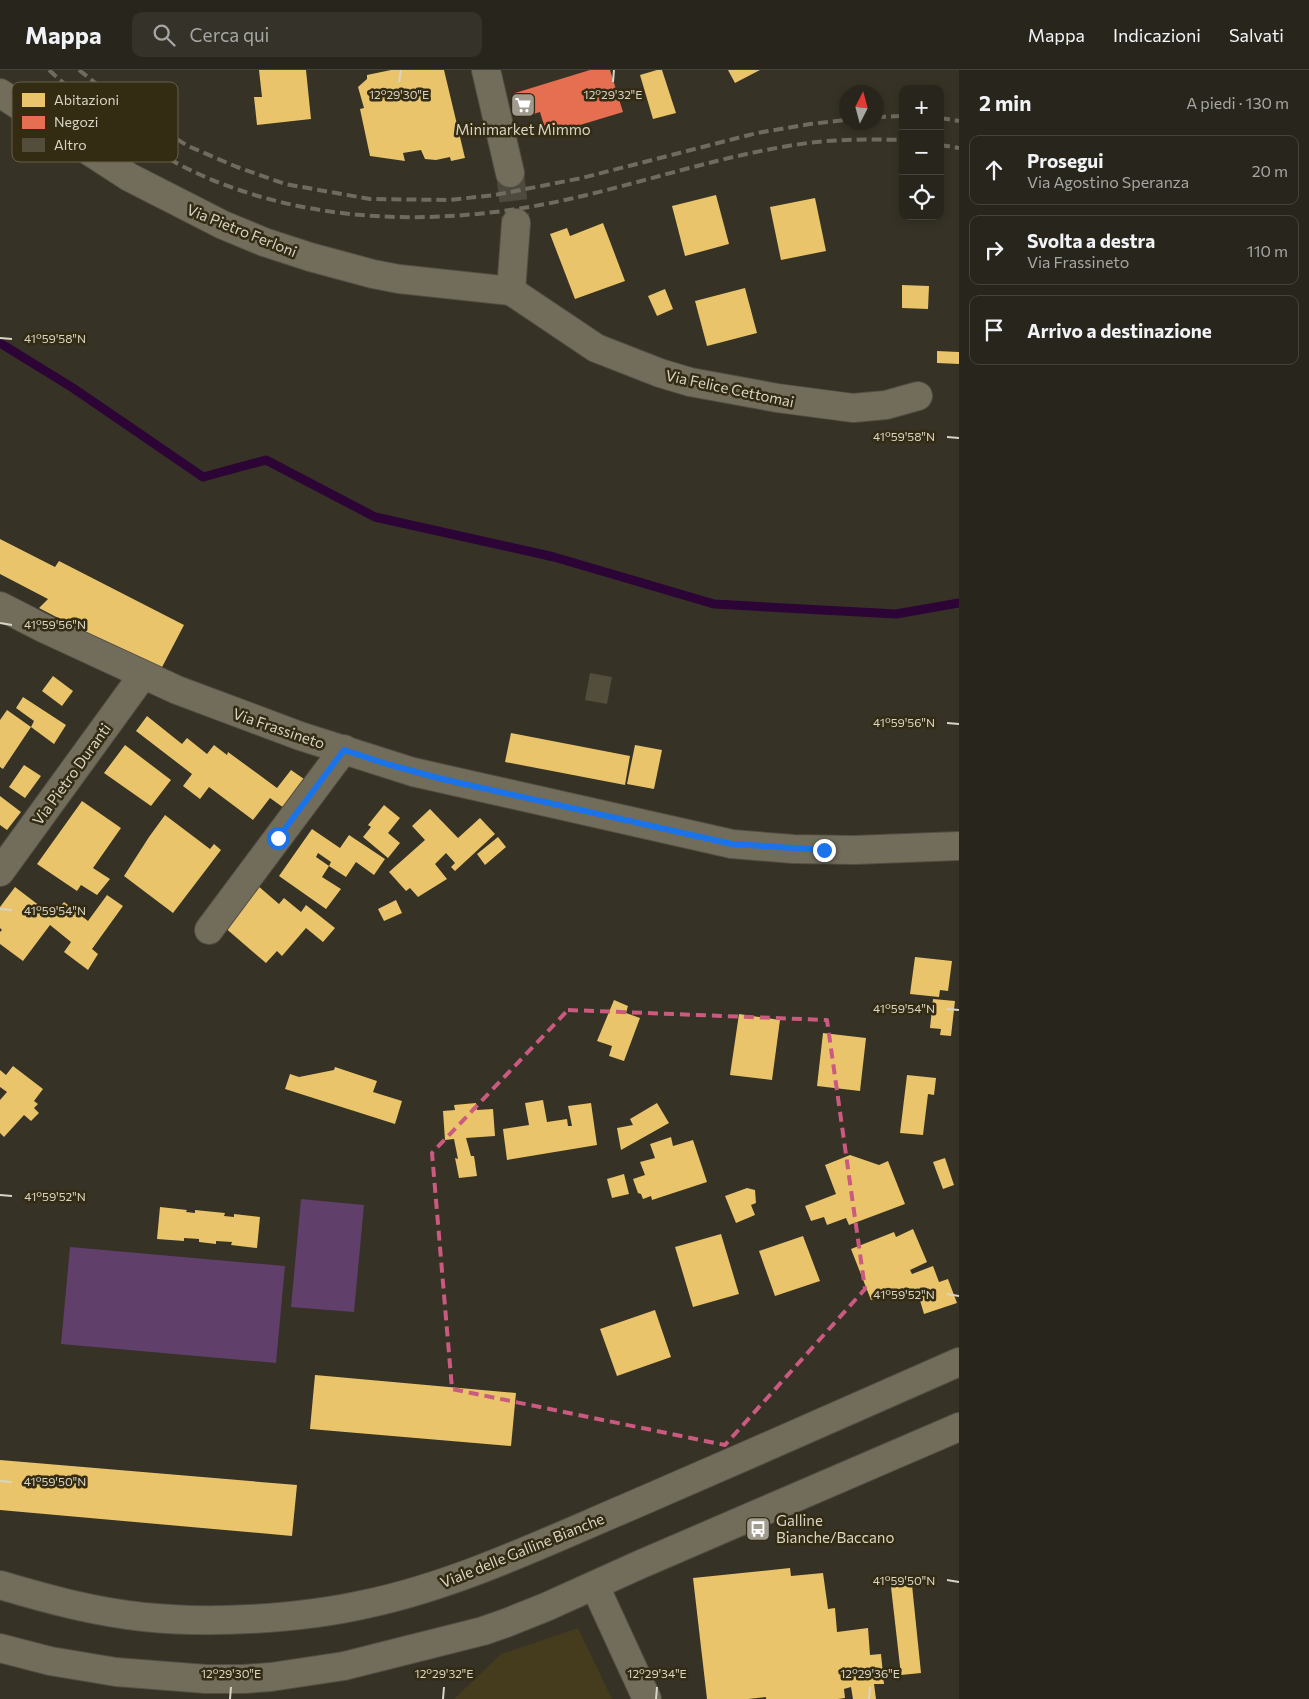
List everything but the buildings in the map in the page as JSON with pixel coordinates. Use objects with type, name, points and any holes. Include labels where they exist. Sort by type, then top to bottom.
[{"type":"street","points":[[486,70],[510,173]]},
{"type":"street","name":"Via Pietro Ferloni","points":[[0,93],[12,101]]},
{"type":"street","name":"Via Pietro Ferloni","points":[[105,162],[154,192],[264,242],[345,267],[399,280],[511,291]]},
{"type":"street","points":[[511,291],[516,223]]},
{"type":"street","name":"Via Felice Cettomai","points":[[511,291],[596,348],[660,373],[690,382],[791,401],[853,408],[886,405],[918,396]]},
{"type":"street","name":"Via Frassineto","points":[[0,606],[177,690],[251,719],[435,778],[732,844],[793,849],[854,850],[959,846]]},
{"type":"street","name":"Via Pietro Duranti","points":[[0,872],[143,675]]},
{"type":"street","points":[[209,930],[344,750]]},
{"type":"street","name":"Viale delle Galline Bianche","points":[[0,1585],[81,1607],[167,1619],[226,1619],[296,1615],[367,1604],[406,1594],[483,1568],[786,1439],[959,1362]]},
{"type":"street","points":[[0,1648],[50,1661],[116,1672],[190,1678],[246,1689],[483,1631],[595,1586],[648,1561],[959,1427]]},
{"type":"street","points":[[595,1586],[647,1699]]},
{"type":"highlighted area","points":[[568,1010],[827,1020],[865,1289],[725,1445],[452,1389],[432,1153]]},
{"type":"shaded area","points":[[301,1199],[364,1205],[354,1312],[291,1307]]},
{"type":"shaded area","points":[[70,1247],[285,1266],[276,1363],[61,1344]]},
{"type":"shaded area","points":[[578,1628],[612,1699],[454,1699],[501,1654]]},
{"type":"waterway","points":[[0,343],[73,388],[203,477],[266,460],[375,517],[554,557],[714,604],[896,614],[959,603]]},
{"type":"tunnel","points":[[510,173],[516,223]]},
{"type":"railway","points":[[49,70],[63,82]]},
{"type":"railway","points":[[79,70],[94,82]]},
{"type":"railway","points":[[884,117],[899,116]]},
{"type":"railway","points":[[944,119],[959,121]]},
{"type":"railway","points":[[178,140],[237,167],[285,184],[370,199],[449,200],[495,195],[582,178],[757,133],[839,121]]},
{"type":"railway","points":[[175,162],[244,192],[289,204],[335,212],[381,216],[428,217],[474,214],[565,200],[765,150],[808,143],[899,140]]},
{"type":"railway","points":[[944,146],[959,148]]},
{"type":"place","name":"Minimarket Mimmo","points":[[523,105]]},
{"type":"place","name":"Galline Bianche/Baccano","points":[[758,1529]]},
{"type":"route","points":[[278,838],[315,786],[344,750],[413,772],[732,844],[824,850]]}]
